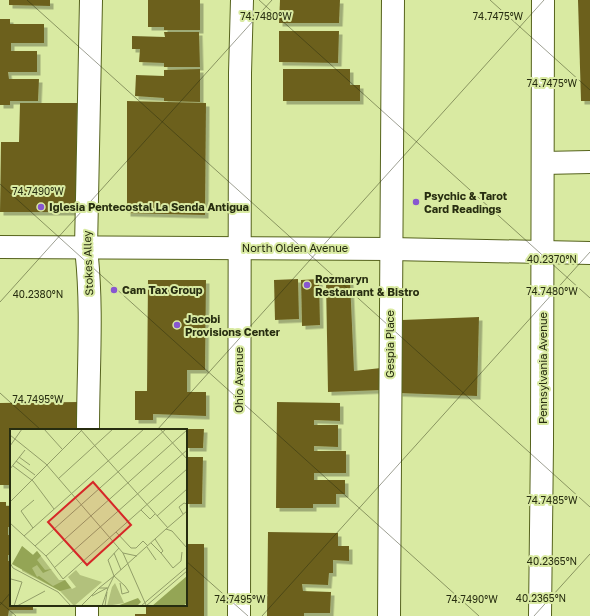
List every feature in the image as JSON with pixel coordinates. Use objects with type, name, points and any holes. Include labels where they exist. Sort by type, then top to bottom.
[{"type":"street","name":"Stokes Alley","points":[[88,429],[90,280],[86,248],[91,0]]},
{"type":"street","name":"Ohio Avenue","points":[[239,616],[240,73],[242,0]]},
{"type":"street","name":"Gespia Place","points":[[389,616],[390,249],[393,0]]},
{"type":"street","name":"Pennsylvania Avenue","points":[[540,616],[543,252],[543,0]]},
{"type":"street","points":[[543,163],[590,162]]},
{"type":"street","name":"North Olden Avenue","points":[[0,247],[390,249],[590,253]]},
{"type":"street","points":[[86,616],[87,606]]},
{"type":"building","points":[[9,0],[50,0],[50,6],[9,5]]},
{"type":"building","points":[[148,0],[200,0],[200,30],[164,30],[164,27],[148,27]]},
{"type":"building","points":[[280,0],[340,0],[339,23],[279,23]]},
{"type":"building","points":[[578,0],[590,0],[590,101],[581,101]]},
{"type":"building","points":[[0,19],[10,19],[10,24],[44,24],[44,43],[11,43],[11,51],[37,51],[37,72],[8,72],[9,79],[39,79],[38,101],[10,101],[10,105],[0,105]]},
{"type":"building","points":[[279,31],[339,31],[338,63],[279,62]]},
{"type":"building","points":[[164,32],[199,32],[200,67],[164,67],[164,63],[139,62],[140,49],[132,49],[132,36],[165,37]]},
{"type":"building","points":[[200,69],[200,102],[164,101],[164,98],[135,96],[136,75],[164,76],[164,70]]},
{"type":"building","points":[[283,69],[350,69],[350,85],[360,85],[360,101],[283,101]]},
{"type":"building","points":[[127,101],[206,103],[205,215],[127,213]]},
{"type":"building","points":[[20,103],[77,103],[76,212],[0,212],[1,142],[19,142]]},
{"type":"building","points":[[298,279],[299,319],[275,320],[274,280]]},
{"type":"building","points":[[319,279],[320,325],[302,326],[301,280]]},
{"type":"building","name":"Jacobi Provisions Center","points":[[148,280],[206,280],[205,370],[187,370],[187,392],[206,392],[206,416],[153,414],[153,420],[135,420],[135,391],[147,391]]},
{"type":"building","points":[[350,280],[354,371],[381,368],[382,390],[328,392],[326,281]]},
{"type":"building","points":[[479,317],[477,396],[399,393],[402,320]]},
{"type":"building","points":[[78,402],[78,429],[10,429],[10,485],[0,485],[0,403]]},
{"type":"building","points":[[277,402],[340,403],[340,421],[314,420],[314,425],[338,425],[338,447],[314,446],[314,451],[346,451],[346,473],[314,473],[314,480],[345,480],[345,494],[336,494],[336,504],[313,504],[313,508],[276,508]]},
{"type":"building","points":[[187,429],[204,429],[203,448],[187,448]]},
{"type":"building","points":[[187,457],[203,457],[202,504],[187,504]]},
{"type":"building","points":[[0,502],[6,502],[6,506],[10,506],[10,527],[8,527],[8,535],[10,535],[10,555],[8,555],[8,561],[10,561],[10,606],[33,606],[33,610],[9,610],[8,616],[0,616]]},
{"type":"building","points":[[268,532],[338,533],[338,546],[349,546],[349,561],[333,560],[333,573],[329,573],[328,585],[302,584],[303,591],[331,592],[330,613],[304,613],[304,616],[267,616]]},
{"type":"building","points":[[187,544],[204,544],[204,616],[135,616],[135,614],[146,614],[146,606],[187,606]]},
{"type":"place","name":"Psychic & Tarot Card Readings","points":[[416,202]]},
{"type":"place","name":"Iglesia Pentecostal La Senda Antigua","points":[[41,207]]},
{"type":"place","name":"Rozmaryn Restaurant & Bistro","points":[[307,285]]},
{"type":"place","name":"Cam Tax Group","points":[[114,290]]},
{"type":"place","name":"Jacobi Provisions Center","points":[[177,325]]}]
